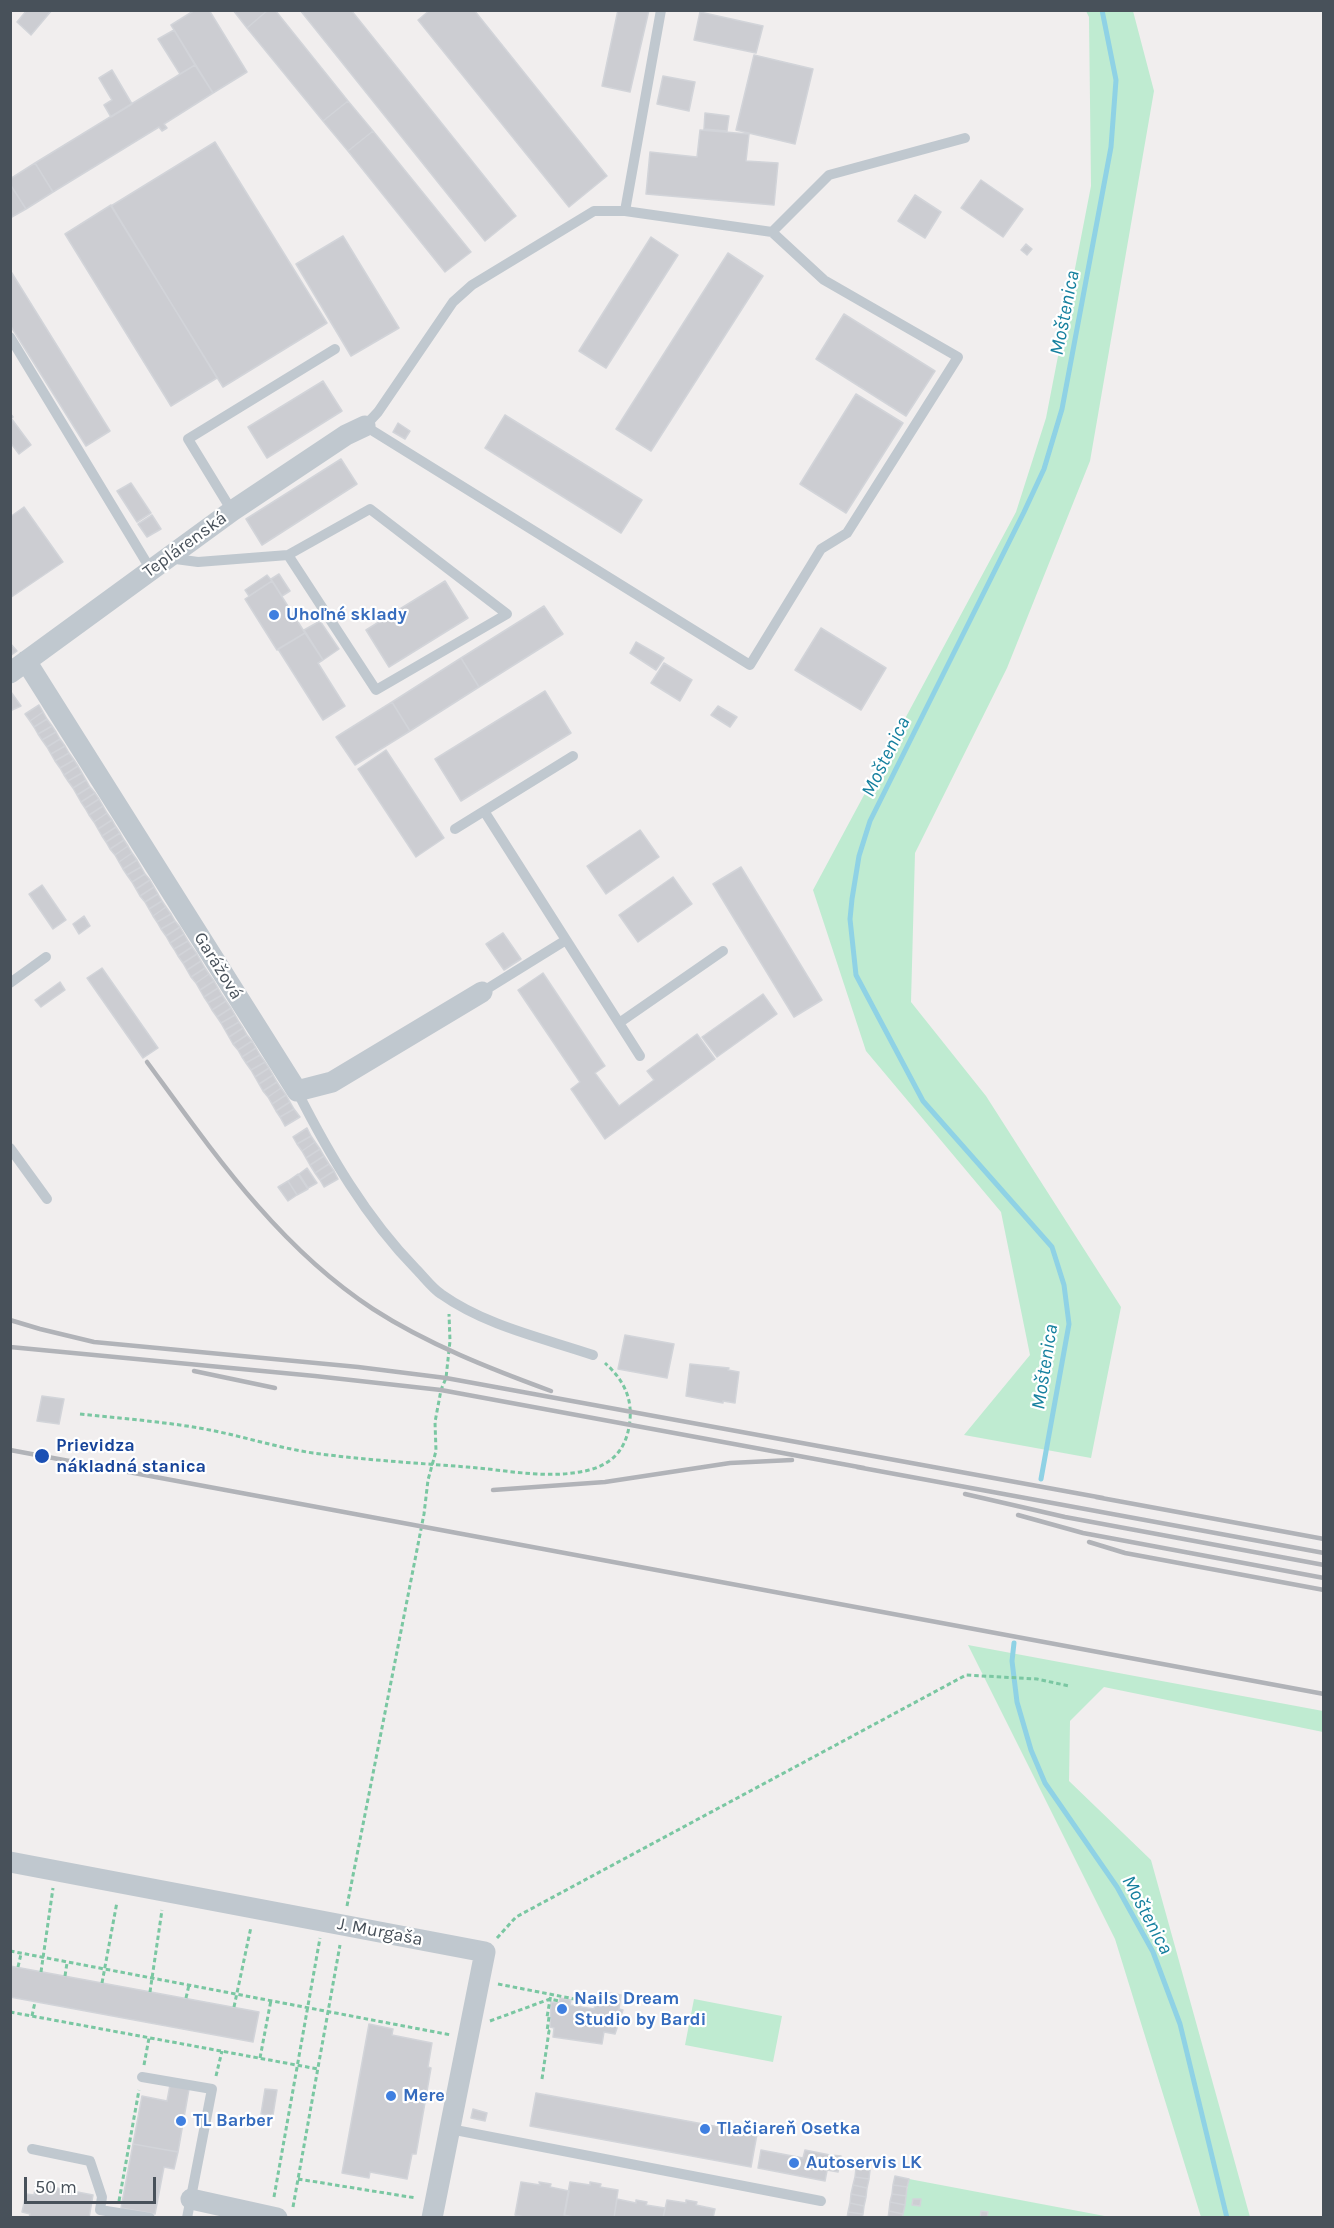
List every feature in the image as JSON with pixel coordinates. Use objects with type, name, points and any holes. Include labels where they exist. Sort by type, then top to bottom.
[{"type":"street","name":"Teplárenská","points":[[18,667],[232,511],[346,435],[364,426]]},
{"type":"street","name":"Garážová","points":[[18,667],[297,1092]]},
{"type":"street","points":[[297,1092],[332,1082],[482,992]]},
{"type":"street","name":"J. Murgaša","points":[[10,1862],[484,1952]]},
{"type":"street","points":[[434,2209],[484,1952]]},
{"type":"street","points":[[189,2208],[280,2214]]},
{"type":"lane","points":[[625,211],[662,10]]},
{"type":"lane","points":[[772,232],[829,175],[965,138]]},
{"type":"lane","points":[[594,211],[625,211],[772,232],[824,280],[958,357],[847,533],[820,549],[750,665],[364,426],[378,412],[453,302],[472,285],[594,211]]},
{"type":"lane","points":[[10,337],[160,564],[288,555],[370,509],[507,614],[376,690],[288,555]]},
{"type":"lane","points":[[232,511],[188,438],[335,349]]},
{"type":"lane","points":[[455,829],[573,756]]},
{"type":"lane","points":[[484,811],[640,1056]]},
{"type":"lane","points":[[482,992],[566,940]]},
{"type":"lane","points":[[619,1023],[723,951]]},
{"type":"lane","points":[[10,983],[46,957]]},
{"type":"lane","points":[[297,1092],[344,1176],[397,1250],[440,1294],[488,1319],[593,1354]]},
{"type":"lane","points":[[10,1148],[47,1199]]},
{"type":"lane","points":[[142,2077],[212,2089],[189,2208]]},
{"type":"lane","points":[[450,2129],[821,2201]]},
{"type":"lane","points":[[32,2149],[90,2161],[102,2197],[100,2210],[150,2217]]},
{"type":"path","points":[[280,2214],[297,2065],[308,2007],[333,1923],[436,1442],[435,1422],[441,1390],[446,1378],[450,1341],[449,1315],[440,1294]]},
{"type":"path","points":[[80,1414],[151,1421],[215,1431],[312,1453],[558,1474],[590,1470],[613,1459],[624,1445],[628,1434],[630,1397],[618,1376],[593,1354]]},
{"type":"path","points":[[484,1952],[516,1917],[966,1675],[1037,1679],[1069,1686]]},
{"type":"path","points":[[41,1972],[56,1871]]},
{"type":"path","points":[[102,1983],[120,1883]]},
{"type":"path","points":[[150,1992],[166,1892]]},
{"type":"path","points":[[234,2007],[255,1909]]},
{"type":"path","points":[[280,2214],[298,2179],[328,2012],[333,1923]]},
{"type":"path","points":[[10,1952],[328,2012],[469,2034],[550,1999],[559,2001]]},
{"type":"path","points":[[18,1967],[21,1953]]},
{"type":"path","points":[[65,1976],[67,1962]]},
{"type":"path","points":[[479,1981],[595,2003]]},
{"type":"path","points":[[186,1998],[189,1985]]},
{"type":"path","points":[[542,2079],[549,2031],[547,2031],[551,1994]]},
{"type":"path","points":[[260,2058],[271,2000]]},
{"type":"path","points":[[32,2016],[35,2002]]},
{"type":"path","points":[[10,2012],[318,2069]]},
{"type":"path","points":[[117,2212],[149,2038]]},
{"type":"path","points":[[212,2089],[222,2051]]},
{"type":"path","points":[[298,2179],[434,2209]]},
{"type":"green space","points":[[1086,11],[1133,11],[1154,91],[1090,461],[1007,668],[915,853],[911,1002],[986,1096],[1121,1307],[1091,1458],[964,1435],[1030,1355],[1001,1212],[866,1051],[813,890],[1016,512],[1046,418],[1091,186],[1089,17]]},
{"type":"green space","points":[[968,1645],[1323,1711],[1323,1732],[1104,1687],[1070,1721],[1069,1781],[1151,1860],[1250,2217],[1201,2217],[1115,1939]]},
{"type":"green space","points":[[694,1999],[782,2016],[773,2062],[685,2045]]},
{"type":"green space","points":[[909,2179],[1110,2217],[902,2218]]},
{"type":"building","points":[[27,10],[52,10],[31,35],[17,22]]},
{"type":"building","points":[[195,10],[209,10],[247,72],[213,93],[171,25]]},
{"type":"building","points":[[233,10],[268,10],[247,28]]},
{"type":"building","points":[[268,10],[275,10],[348,101],[323,121],[247,28]]},
{"type":"building","points":[[300,10],[351,10],[516,216],[485,241]]},
{"type":"building","points":[[430,10],[474,10],[607,176],[569,207],[418,20]]},
{"type":"building","points":[[618,10],[649,10],[630,92],[602,86]]},
{"type":"building","points":[[700,12],[763,26],[756,53],[694,40]]},
{"type":"building","points":[[174,30],[195,65],[180,74],[158,39]]},
{"type":"building","points":[[754,55],[813,69],[795,144],[736,130]]},
{"type":"building","points":[[195,65],[213,93],[164,124],[167,128],[162,131],[159,127],[53,192],[35,163]]},
{"type":"building","points":[[112,70],[132,104],[111,117],[104,105],[112,100],[99,78]]},
{"type":"building","points":[[663,76],[695,82],[689,111],[657,104]]},
{"type":"building","points":[[348,101],[373,131],[348,151],[323,121]]},
{"type":"building","points":[[705,113],[729,116],[727,131],[704,129]]},
{"type":"building","points":[[700,130],[749,134],[746,161],[778,163],[774,205],[646,194],[650,152],[697,157]]},
{"type":"building","points":[[373,131],[471,252],[445,272],[348,151]]},
{"type":"building","points":[[215,142],[327,323],[223,387],[111,206]]},
{"type":"building","points":[[35,163],[53,192],[26,209],[10,184],[10,179]]},
{"type":"building","points":[[981,180],[1023,209],[1003,237],[961,208]]},
{"type":"building","points":[[10,184],[26,209],[10,218]]},
{"type":"building","points":[[915,195],[941,212],[925,238],[898,221]]},
{"type":"building","points":[[111,205],[217,378],[171,406],[65,234]]},
{"type":"building","points":[[343,236],[399,328],[351,356],[296,264]]},
{"type":"building","points":[[651,237],[678,255],[606,368],[579,351]]},
{"type":"building","points":[[1026,244],[1032,249],[1027,255],[1021,250]]},
{"type":"building","points":[[728,253],[763,276],[651,451],[616,429]]},
{"type":"building","points":[[10,270],[110,431],[86,446],[10,325]]},
{"type":"building","points":[[844,314],[935,371],[906,416],[816,359]]},
{"type":"building","points":[[323,381],[342,411],[267,458],[248,427]]},
{"type":"building","points":[[856,394],[903,423],[846,513],[800,484]]},
{"type":"building","points":[[10,413],[13,417],[11,418],[31,445],[19,454],[10,442]]},
{"type":"building","points":[[505,415],[642,500],[621,533],[485,448]]},
{"type":"building","points":[[398,423],[410,431],[405,439],[393,432]]},
{"type":"building","points":[[341,459],[357,484],[262,545],[246,519]]},
{"type":"building","points":[[131,483],[151,513],[137,522],[117,491]]},
{"type":"building","points":[[24,507],[63,562],[10,598],[10,517]]},
{"type":"building","points":[[152,515],[161,529],[147,537],[138,524]]},
{"type":"building","points":[[279,574],[290,591],[282,596],[271,579]]},
{"type":"building","points":[[267,575],[272,581],[249,596],[245,590]]},
{"type":"building","name":"Uhoľné sklady","points":[[272,581],[305,633],[277,650],[245,599]]},
{"type":"building","points":[[445,581],[468,618],[389,667],[366,630]]},
{"type":"building","points":[[544,606],[563,634],[479,687],[461,658]]},
{"type":"building","points":[[320,621],[339,649],[323,660],[304,630]]},
{"type":"building","points":[[821,628],[886,668],[861,710],[795,670]]},
{"type":"building","points":[[305,633],[323,660],[318,663],[345,706],[323,720],[278,649]]},
{"type":"building","points":[[636,642],[664,658],[656,670],[630,653]]},
{"type":"building","points":[[10,643],[17,651],[10,656]]},
{"type":"building","points":[[461,658],[479,687],[410,731],[392,702]]},
{"type":"building","points":[[664,663],[692,680],[680,701],[651,683]]},
{"type":"building","points":[[545,691],[571,733],[461,801],[435,759]]},
{"type":"building","points":[[11,692],[21,706],[12,710],[10,708]]},
{"type":"building","points":[[392,702],[410,731],[355,765],[336,737]]},
{"type":"building","points":[[39,705],[43,712],[30,721],[25,714]]},
{"type":"building","points":[[718,706],[737,717],[730,727],[711,715]]},
{"type":"building","points":[[43,712],[47,719],[34,727],[30,721]]},
{"type":"building","points":[[47,719],[52,726],[38,734],[34,727]]},
{"type":"building","points":[[52,726],[56,732],[42,740],[38,734]]},
{"type":"building","points":[[56,732],[60,739],[47,747],[42,740]]},
{"type":"building","points":[[60,739],[65,746],[51,754],[47,747]]},
{"type":"building","points":[[65,746],[69,753],[55,761],[51,754]]},
{"type":"building","points":[[386,750],[444,838],[416,857],[358,769]]},
{"type":"building","points":[[69,753],[74,760],[60,768],[55,761]]},
{"type":"building","points":[[74,760],[78,766],[64,775],[60,768]]},
{"type":"building","points":[[78,766],[82,773],[68,781],[64,775]]},
{"type":"building","points":[[82,773],[86,780],[73,788],[68,781]]},
{"type":"building","points":[[86,780],[90,787],[77,795],[73,788]]},
{"type":"building","points":[[90,787],[95,793],[81,802],[77,795]]},
{"type":"building","points":[[95,793],[99,799],[85,808],[81,802]]},
{"type":"building","points":[[99,799],[103,806],[89,815],[85,808]]},
{"type":"building","points":[[103,806],[107,813],[94,822],[89,815]]},
{"type":"building","points":[[107,813],[112,820],[98,829],[94,822]]},
{"type":"building","points":[[112,820],[116,827],[102,836],[98,829]]},
{"type":"building","points":[[116,827],[120,833],[106,842],[102,836]]},
{"type":"building","points":[[640,830],[659,857],[606,894],[587,866]]},
{"type":"building","points":[[120,833],[124,840],[110,849],[106,842]]},
{"type":"building","points":[[124,840],[128,846],[115,855],[110,849]]},
{"type":"building","points":[[128,846],[132,853],[119,862],[115,855]]},
{"type":"building","points":[[132,853],[137,860],[123,869],[119,862]]},
{"type":"building","points":[[137,860],[141,867],[127,875],[123,869]]},
{"type":"building","points":[[141,867],[145,874],[132,882],[127,875]]},
{"type":"building","points":[[741,867],[822,1000],[794,1017],[713,884]]},
{"type":"building","points":[[145,874],[150,880],[136,889],[132,882]]},
{"type":"building","points":[[673,877],[692,904],[638,942],[619,915]]},
{"type":"building","points":[[150,880],[154,887],[140,896],[136,889]]},
{"type":"building","points":[[42,885],[66,920],[53,929],[29,894]]},
{"type":"building","points":[[154,887],[158,894],[145,902],[140,896]]},
{"type":"building","points":[[158,894],[162,901],[149,909],[145,902]]},
{"type":"building","points":[[162,901],[166,907],[153,916],[149,909]]},
{"type":"building","points":[[166,907],[171,914],[157,922],[153,916]]},
{"type":"building","points":[[171,914],[175,921],[161,929],[157,922]]},
{"type":"building","points":[[84,916],[90,926],[79,934],[73,924]]},
{"type":"building","points":[[175,921],[180,927],[166,936],[161,929]]},
{"type":"building","points":[[180,927],[184,934],[170,943],[166,936]]},
{"type":"building","points":[[503,933],[521,959],[504,970],[486,944]]},
{"type":"building","points":[[184,934],[188,941],[174,949],[170,943]]},
{"type":"building","points":[[188,941],[192,947],[178,956],[174,949]]},
{"type":"building","points":[[192,947],[197,954],[183,963],[178,956]]},
{"type":"building","points":[[197,954],[201,961],[187,970],[183,963]]},
{"type":"building","points":[[201,961],[205,968],[191,977],[187,970]]},
{"type":"building","points":[[102,968],[158,1048],[143,1058],[87,978]]},
{"type":"building","points":[[205,968],[209,974],[196,983],[191,977]]},
{"type":"building","points":[[543,973],[605,1066],[595,1073],[619,1106],[654,1080],[647,1071],[697,1034],[715,1059],[605,1139],[571,1089],[580,1082],[518,990]]},
{"type":"building","points":[[209,974],[214,981],[200,990],[196,983]]},
{"type":"building","points":[[214,981],[218,988],[204,997],[200,990]]},
{"type":"building","points":[[60,982],[65,990],[41,1007],[35,1000]]},
{"type":"building","points":[[218,988],[222,995],[208,1003],[204,997]]},
{"type":"building","points":[[763,994],[777,1014],[717,1057],[702,1037]]},
{"type":"building","points":[[222,995],[226,1001],[212,1010],[208,1003]]},
{"type":"building","points":[[226,1001],[231,1008],[217,1017],[212,1010]]},
{"type":"building","points":[[231,1008],[235,1015],[221,1023],[217,1017]]},
{"type":"building","points":[[235,1015],[239,1022],[225,1030],[221,1023]]},
{"type":"building","points":[[239,1022],[243,1028],[229,1037],[225,1030]]},
{"type":"building","points":[[243,1028],[247,1035],[233,1044],[229,1037]]},
{"type":"building","points":[[247,1035],[252,1041],[238,1050],[233,1044]]},
{"type":"building","points":[[252,1041],[256,1048],[242,1057],[238,1050]]},
{"type":"building","points":[[256,1048],[260,1055],[246,1063],[242,1057]]},
{"type":"building","points":[[260,1055],[265,1062],[251,1070],[246,1063]]},
{"type":"building","points":[[265,1062],[269,1068],[255,1077],[251,1070]]},
{"type":"building","points":[[269,1068],[273,1075],[259,1084],[255,1077]]},
{"type":"building","points":[[273,1075],[277,1082],[263,1091],[259,1084]]},
{"type":"building","points":[[277,1082],[281,1088],[268,1097],[263,1091]]},
{"type":"building","points":[[281,1088],[286,1095],[272,1104],[268,1097]]},
{"type":"building","points":[[286,1095],[290,1102],[276,1111],[272,1104]]},
{"type":"building","points":[[290,1102],[294,1109],[280,1117],[276,1111]]},
{"type":"building","points":[[294,1109],[300,1117],[285,1126],[280,1117]]},
{"type":"building","points":[[307,1128],[311,1136],[297,1144],[293,1137]]},
{"type":"building","points":[[311,1136],[315,1142],[302,1151],[297,1144]]},
{"type":"building","points":[[315,1142],[320,1149],[306,1158],[302,1151]]},
{"type":"building","points":[[320,1149],[324,1156],[310,1165],[306,1158]]},
{"type":"building","points":[[324,1156],[329,1164],[315,1173],[310,1165]]},
{"type":"building","points":[[329,1164],[334,1171],[320,1180],[315,1173]]},
{"type":"building","points":[[307,1168],[317,1183],[308,1188],[299,1174]]},
{"type":"building","points":[[334,1171],[338,1179],[324,1187],[320,1180]]},
{"type":"building","points":[[298,1174],[308,1189],[297,1195],[288,1181]]},
{"type":"building","points":[[288,1181],[297,1195],[288,1201],[278,1187]]},
{"type":"building","points":[[625,1335],[674,1344],[667,1378],[618,1369]]},
{"type":"building","points":[[690,1364],[729,1368],[728,1370],[739,1372],[735,1403],[686,1396]]},
{"type":"building","points":[[42,1396],[64,1399],[59,1424],[37,1421]]},
{"type":"building","points":[[10,1966],[259,2012],[253,2042],[10,1997]]},
{"type":"building","points":[[599,1991],[621,1995],[619,2009],[623,2010],[615,2034],[604,2032],[602,2044],[553,2037],[554,2028],[550,2027],[551,2002],[559,2003],[560,1998],[571,2000],[570,2005],[594,2009]]},
{"type":"building","name":"Mere","points":[[369,2024],[393,2029],[392,2035],[432,2043],[428,2067],[431,2068],[416,2154],[412,2154],[407,2179],[370,2172],[369,2178],[342,2173]]},
{"type":"building","points":[[170,2085],[189,2089],[178,2152],[133,2144],[142,2096],[167,2101]]},
{"type":"building","points":[[265,2089],[277,2090],[273,2115],[261,2114]]},
{"type":"building","points":[[536,2093],[757,2134],[751,2167],[530,2126]]},
{"type":"building","points":[[473,2109],[487,2113],[485,2121],[471,2118]]},
{"type":"building","points":[[133,2144],[178,2152],[174,2169],[164,2167],[155,2214],[121,2208]]},
{"type":"building","name":"Autoservis LK","points":[[761,2150],[803,2158],[805,2150],[830,2155],[825,2181],[758,2168]]},
{"type":"building","points":[[830,2155],[841,2156],[838,2172],[827,2170]]},
{"type":"building","points":[[856,2168],[870,2170],[869,2179],[855,2177]]},
{"type":"building","points":[[895,2176],[909,2179],[907,2187],[893,2185]]},
{"type":"building","points":[[855,2177],[869,2179],[867,2188],[853,2185]]},
{"type":"building","points":[[521,2182],[551,2184],[550,2187],[569,2191],[564,2218],[528,2218],[515,2215]]},
{"type":"building","points":[[570,2182],[590,2185],[590,2182],[601,2184],[600,2187],[618,2190],[614,2218],[578,2218],[564,2215]]},
{"type":"building","points":[[36,2184],[93,2195],[89,2218],[29,2218],[30,2214],[22,2212],[26,2194],[34,2195]]},
{"type":"building","points":[[853,2185],[867,2188],[866,2197],[851,2194]]},
{"type":"building","points":[[893,2185],[907,2187],[906,2196],[892,2194]]},
{"type":"building","points":[[851,2194],[866,2197],[864,2206],[850,2203]]},
{"type":"building","points":[[892,2194],[906,2196],[905,2205],[890,2202]]},
{"type":"building","points":[[617,2199],[636,2203],[636,2200],[647,2202],[646,2205],[665,2208],[663,2218],[614,2218]]},
{"type":"building","points":[[913,2199],[921,2199],[920,2206],[912,2205]]},
{"type":"building","points":[[667,2200],[697,2202],[696,2205],[715,2209],[713,2218],[663,2218]]},
{"type":"building","points":[[890,2202],[905,2205],[903,2214],[889,2211]]},
{"type":"building","points":[[850,2203],[864,2206],[863,2214],[848,2212]]},
{"type":"building","points":[[889,2211],[903,2214],[902,2218],[888,2218]]},
{"type":"building","points":[[981,2211],[988,2212],[987,2218],[980,2218]]},
{"type":"building","points":[[848,2212],[863,2214],[862,2218],[847,2218]]},
{"type":"waterway","name":"Moštenica","points":[[1041,1479],[1069,1324],[1064,1285],[1052,1247],[923,1101],[856,975],[850,919],[859,856],[870,821],[1024,512],[1044,469],[1062,409],[1111,147],[1116,80],[1102,10]]},
{"type":"waterway","name":"Moštenica","points":[[1014,1643],[1012,1661],[1017,1702],[1031,1750],[1045,1783],[1117,1887],[1153,1952],[1180,2024],[1227,2218]]},
{"type":"railway","points":[[147,1062],[249,1196],[307,1257],[339,1284],[373,1309],[437,1345],[551,1391]]},
{"type":"railway","points":[[10,1320],[94,1342],[358,1367],[446,1378],[1103,1498]]},
{"type":"railway","points":[[10,1347],[441,1390],[864,1468]]},
{"type":"railway","points":[[194,1371],[275,1388]]},
{"type":"railway","points":[[10,1450],[1324,1694]]},
{"type":"railway","points":[[493,1490],[605,1482],[730,1463],[792,1460]]},
{"type":"railway","points":[[857,1467],[1324,1553]]},
{"type":"railway","points":[[965,1494],[1065,1517],[1324,1565]]},
{"type":"railway","points":[[1096,1497],[1324,1539]]},
{"type":"railway","points":[[1018,1515],[1083,1533],[1324,1578]]},
{"type":"railway","points":[[1089,1542],[1125,1553],[1324,1590]]},
{"type":"place","name":"Uhoľné sklady","points":[[274,615]]},
{"type":"place","name":"Prievidza nákladná stanica","points":[[42,1456]]},
{"type":"place","name":"Nails Dream Studio by Bardi","points":[[562,2009]]},
{"type":"place","name":"Mere","points":[[391,2096]]},
{"type":"place","name":"TL Barber","points":[[181,2121]]},
{"type":"place","name":"Tlačiareň Osetka","points":[[705,2129]]},
{"type":"place","name":"Autoservis LK","points":[[794,2163]]}]
